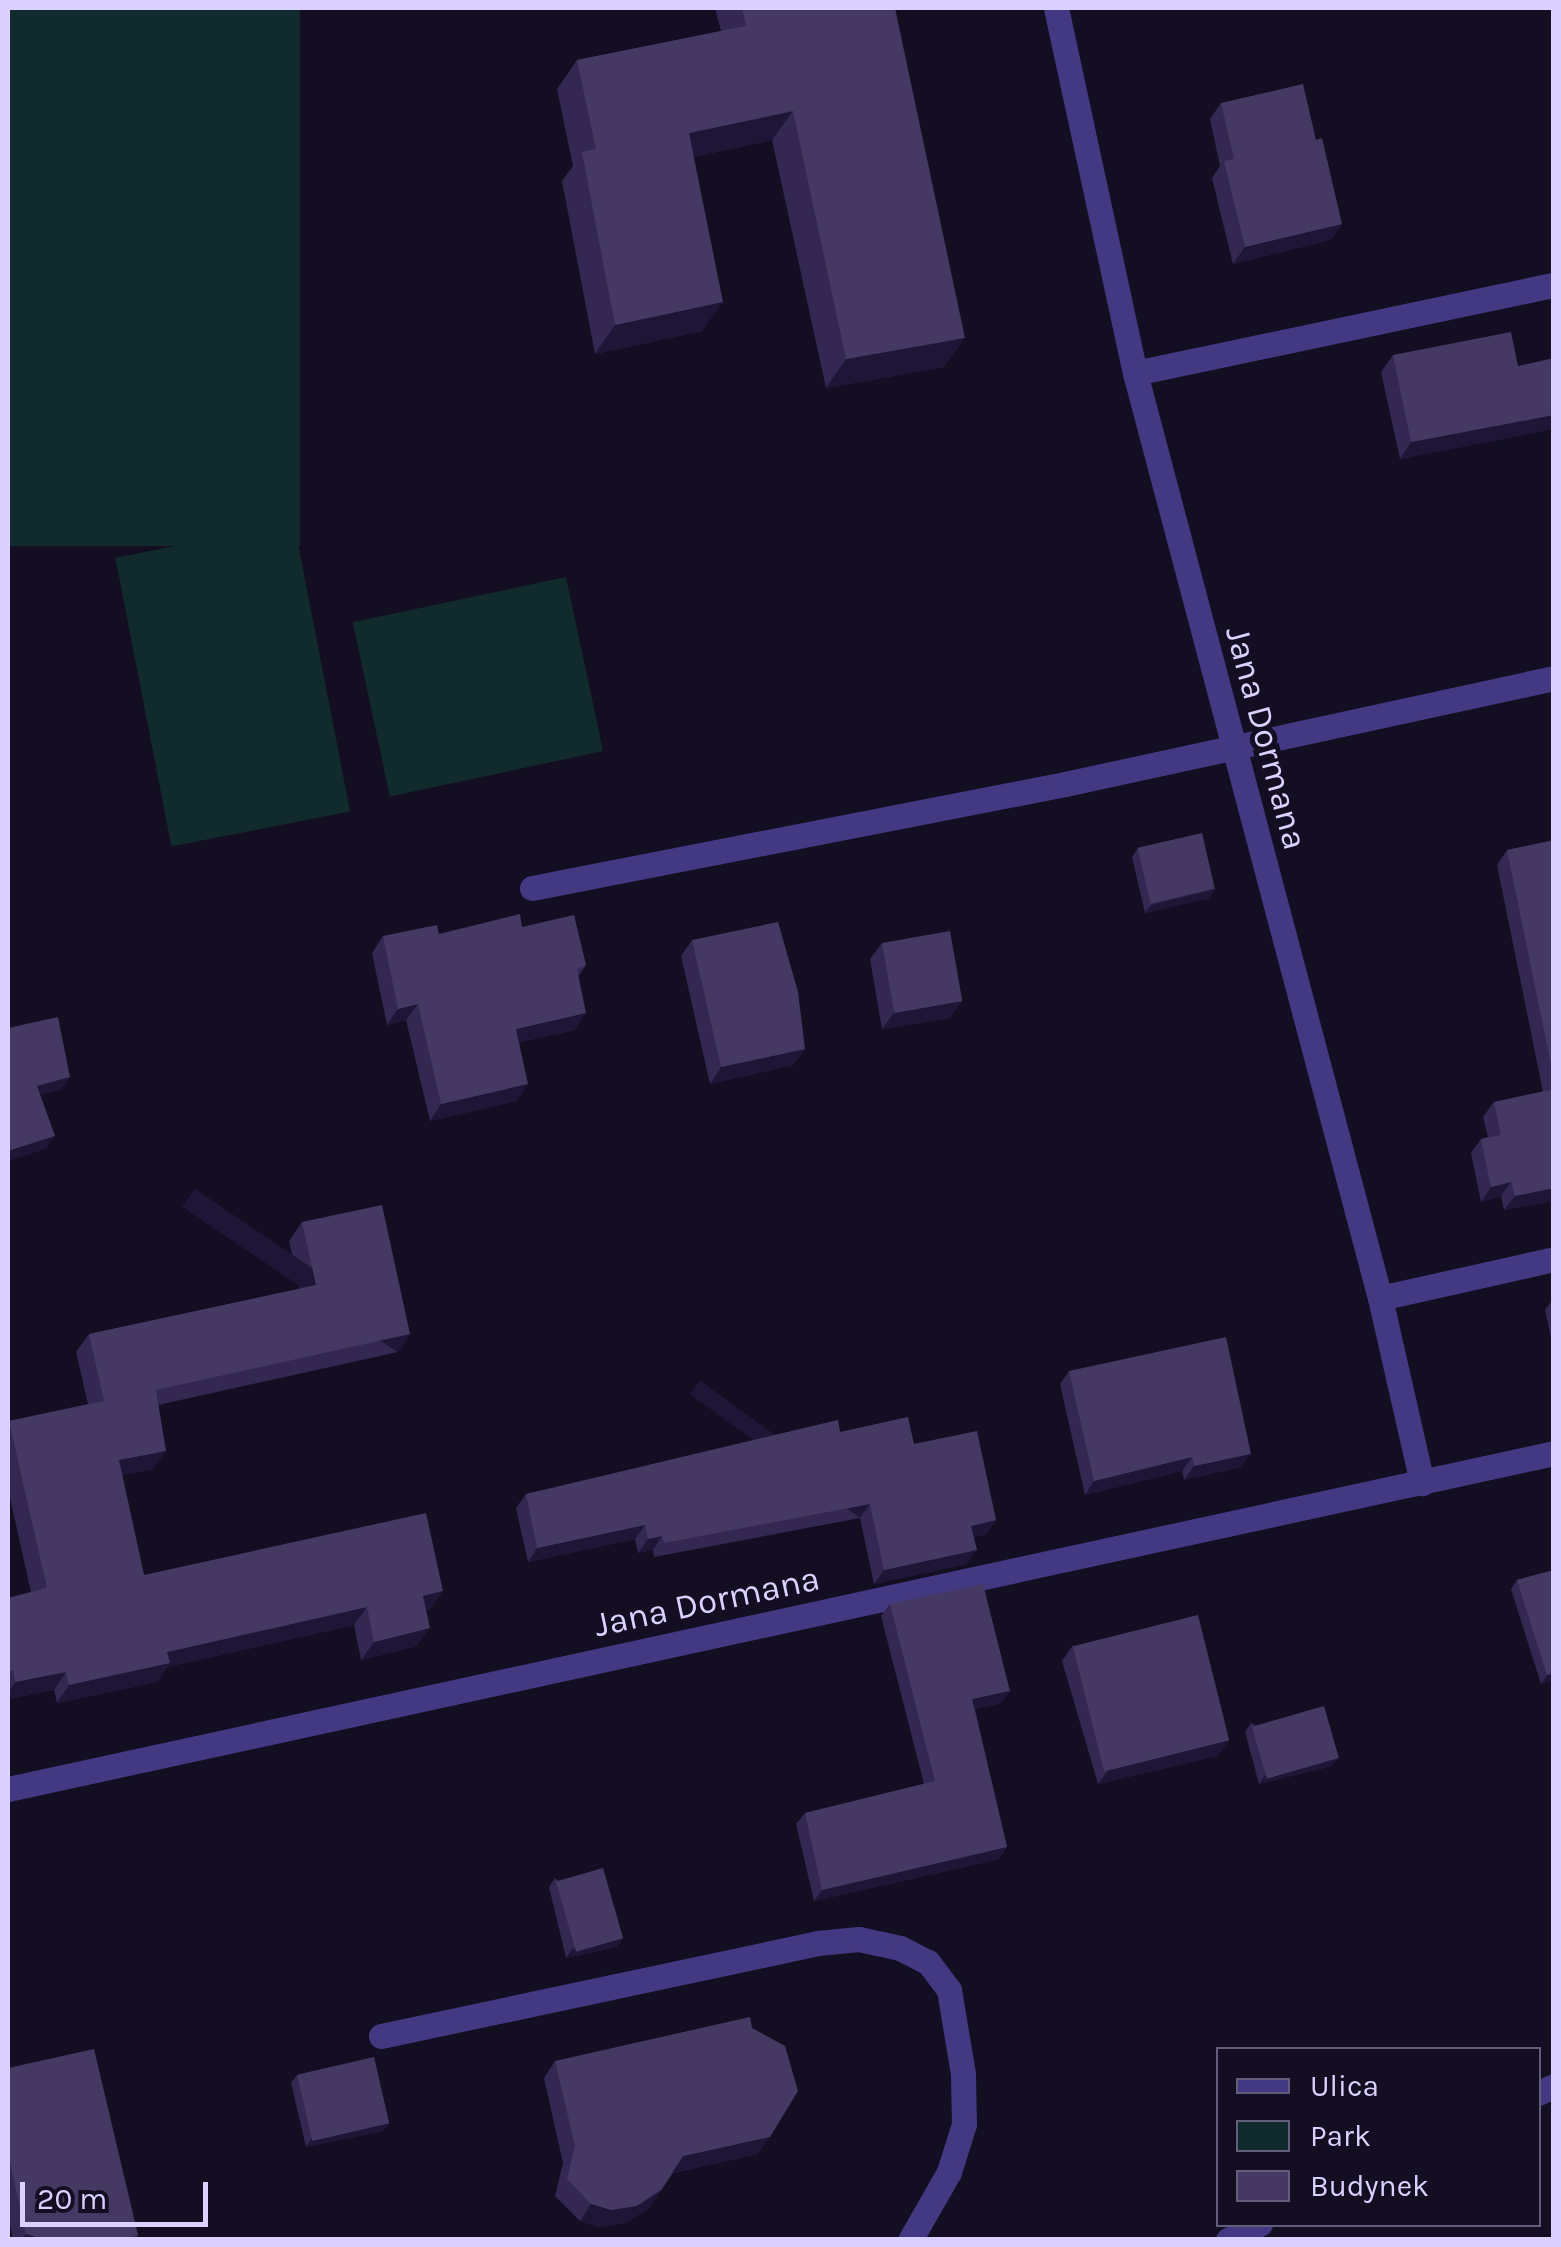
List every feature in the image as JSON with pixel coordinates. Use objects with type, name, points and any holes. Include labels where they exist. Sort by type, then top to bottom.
[{"type":"street","name":"Jana Dormana","points":[[1056,8],[1135,374],[1380,1298],[1422,1483]]},
{"type":"street","points":[[1135,374],[1554,285]]},
{"type":"street","points":[[532,888],[1554,678]]},
{"type":"street","points":[[1380,1298],[1554,1259]]},
{"type":"street","name":"Jana Dormana","points":[[8,1789],[1554,1454]]},
{"type":"street","points":[[382,2036],[818,1944],[859,1938],[900,1948],[928,1962],[949,1990],[963,2074],[964,2124],[949,2172],[910,2240]]},
{"type":"street","points":[[1228,2240],[1254,2227]]},
{"type":"green space","points":[[9,8],[300,8],[300,546],[9,546]]},
{"type":"green space","points":[[294,523],[350,812],[171,846],[115,558]]},
{"type":"green space","points":[[566,577],[603,751],[390,796],[353,622]]},
{"type":"building","points":[[742,8],[895,8],[965,338],[846,359],[793,111],[689,133],[723,302],[615,325],[582,152],[596,149],[577,60],[746,26]]},
{"type":"building","points":[[1303,84],[1316,140],[1322,138],[1342,224],[1245,247],[1224,161],[1234,159],[1221,103]]},
{"type":"building","points":[[1511,332],[1518,366],[1554,358],[1554,415],[1411,442],[1393,355]]},
{"type":"building","points":[[1202,833],[1215,889],[1151,903],[1138,848]]},
{"type":"building","points":[[1554,840],[1554,1079],[1507,850]]},
{"type":"building","points":[[520,914],[522,927],[574,915],[586,965],[577,969],[586,1013],[516,1029],[528,1084],[441,1104],[418,1004],[398,1009],[383,936],[437,925],[439,934]]},
{"type":"building","points":[[778,922],[798,992],[805,1049],[721,1067],[692,940]]},
{"type":"building","points":[[950,931],[962,1001],[894,1013],[882,943]]},
{"type":"building","points":[[58,1017],[70,1077],[37,1086],[55,1136],[8,1151],[8,1028]]},
{"type":"building","points":[[1554,1089],[1554,1188],[1515,1196],[1511,1182],[1491,1187],[1481,1139],[1501,1135],[1494,1102]]},
{"type":"building","points":[[382,1205],[410,1334],[156,1390],[166,1451],[119,1460],[144,1575],[426,1513],[443,1591],[423,1596],[430,1628],[374,1642],[367,1607],[167,1652],[170,1663],[69,1685],[66,1672],[15,1682],[13,1670],[8,1671],[8,1598],[47,1588],[9,1421],[104,1401],[89,1334],[316,1285],[302,1222]]},
{"type":"building","points":[[1226,1337],[1251,1454],[1194,1466],[1192,1457],[1094,1481],[1069,1371]]},
{"type":"building","points":[[908,1417],[914,1444],[977,1431],[996,1520],[971,1526],[977,1550],[884,1570],[870,1504],[664,1543],[662,1536],[648,1539],[645,1525],[537,1548],[526,1494],[838,1420],[840,1432]]},
{"type":"building","points":[[1554,1570],[1554,1673],[1547,1675],[1517,1580]]},
{"type":"building","points":[[983,1584],[1010,1691],[972,1699],[1007,1847],[822,1890],[805,1813],[935,1781],[890,1604]]},
{"type":"building","points":[[1198,1615],[1229,1740],[1104,1771],[1073,1646]]},
{"type":"building","points":[[1324,1706],[1339,1758],[1267,1779],[1252,1727]]},
{"type":"building","points":[[603,1868],[623,1938],[576,1952],[556,1882]]},
{"type":"building","points":[[750,2017],[752,2028],[785,2046],[798,2091],[770,2137],[683,2156],[661,2190],[637,2206],[611,2210],[591,2204],[567,2179],[575,2146],[555,2061]]},
{"type":"building","points":[[94,2049],[138,2235],[120,2240],[47,2240],[26,2234],[8,2154],[8,2068]]},
{"type":"building","points":[[374,2057],[389,2123],[312,2141],[297,2075]]}]
